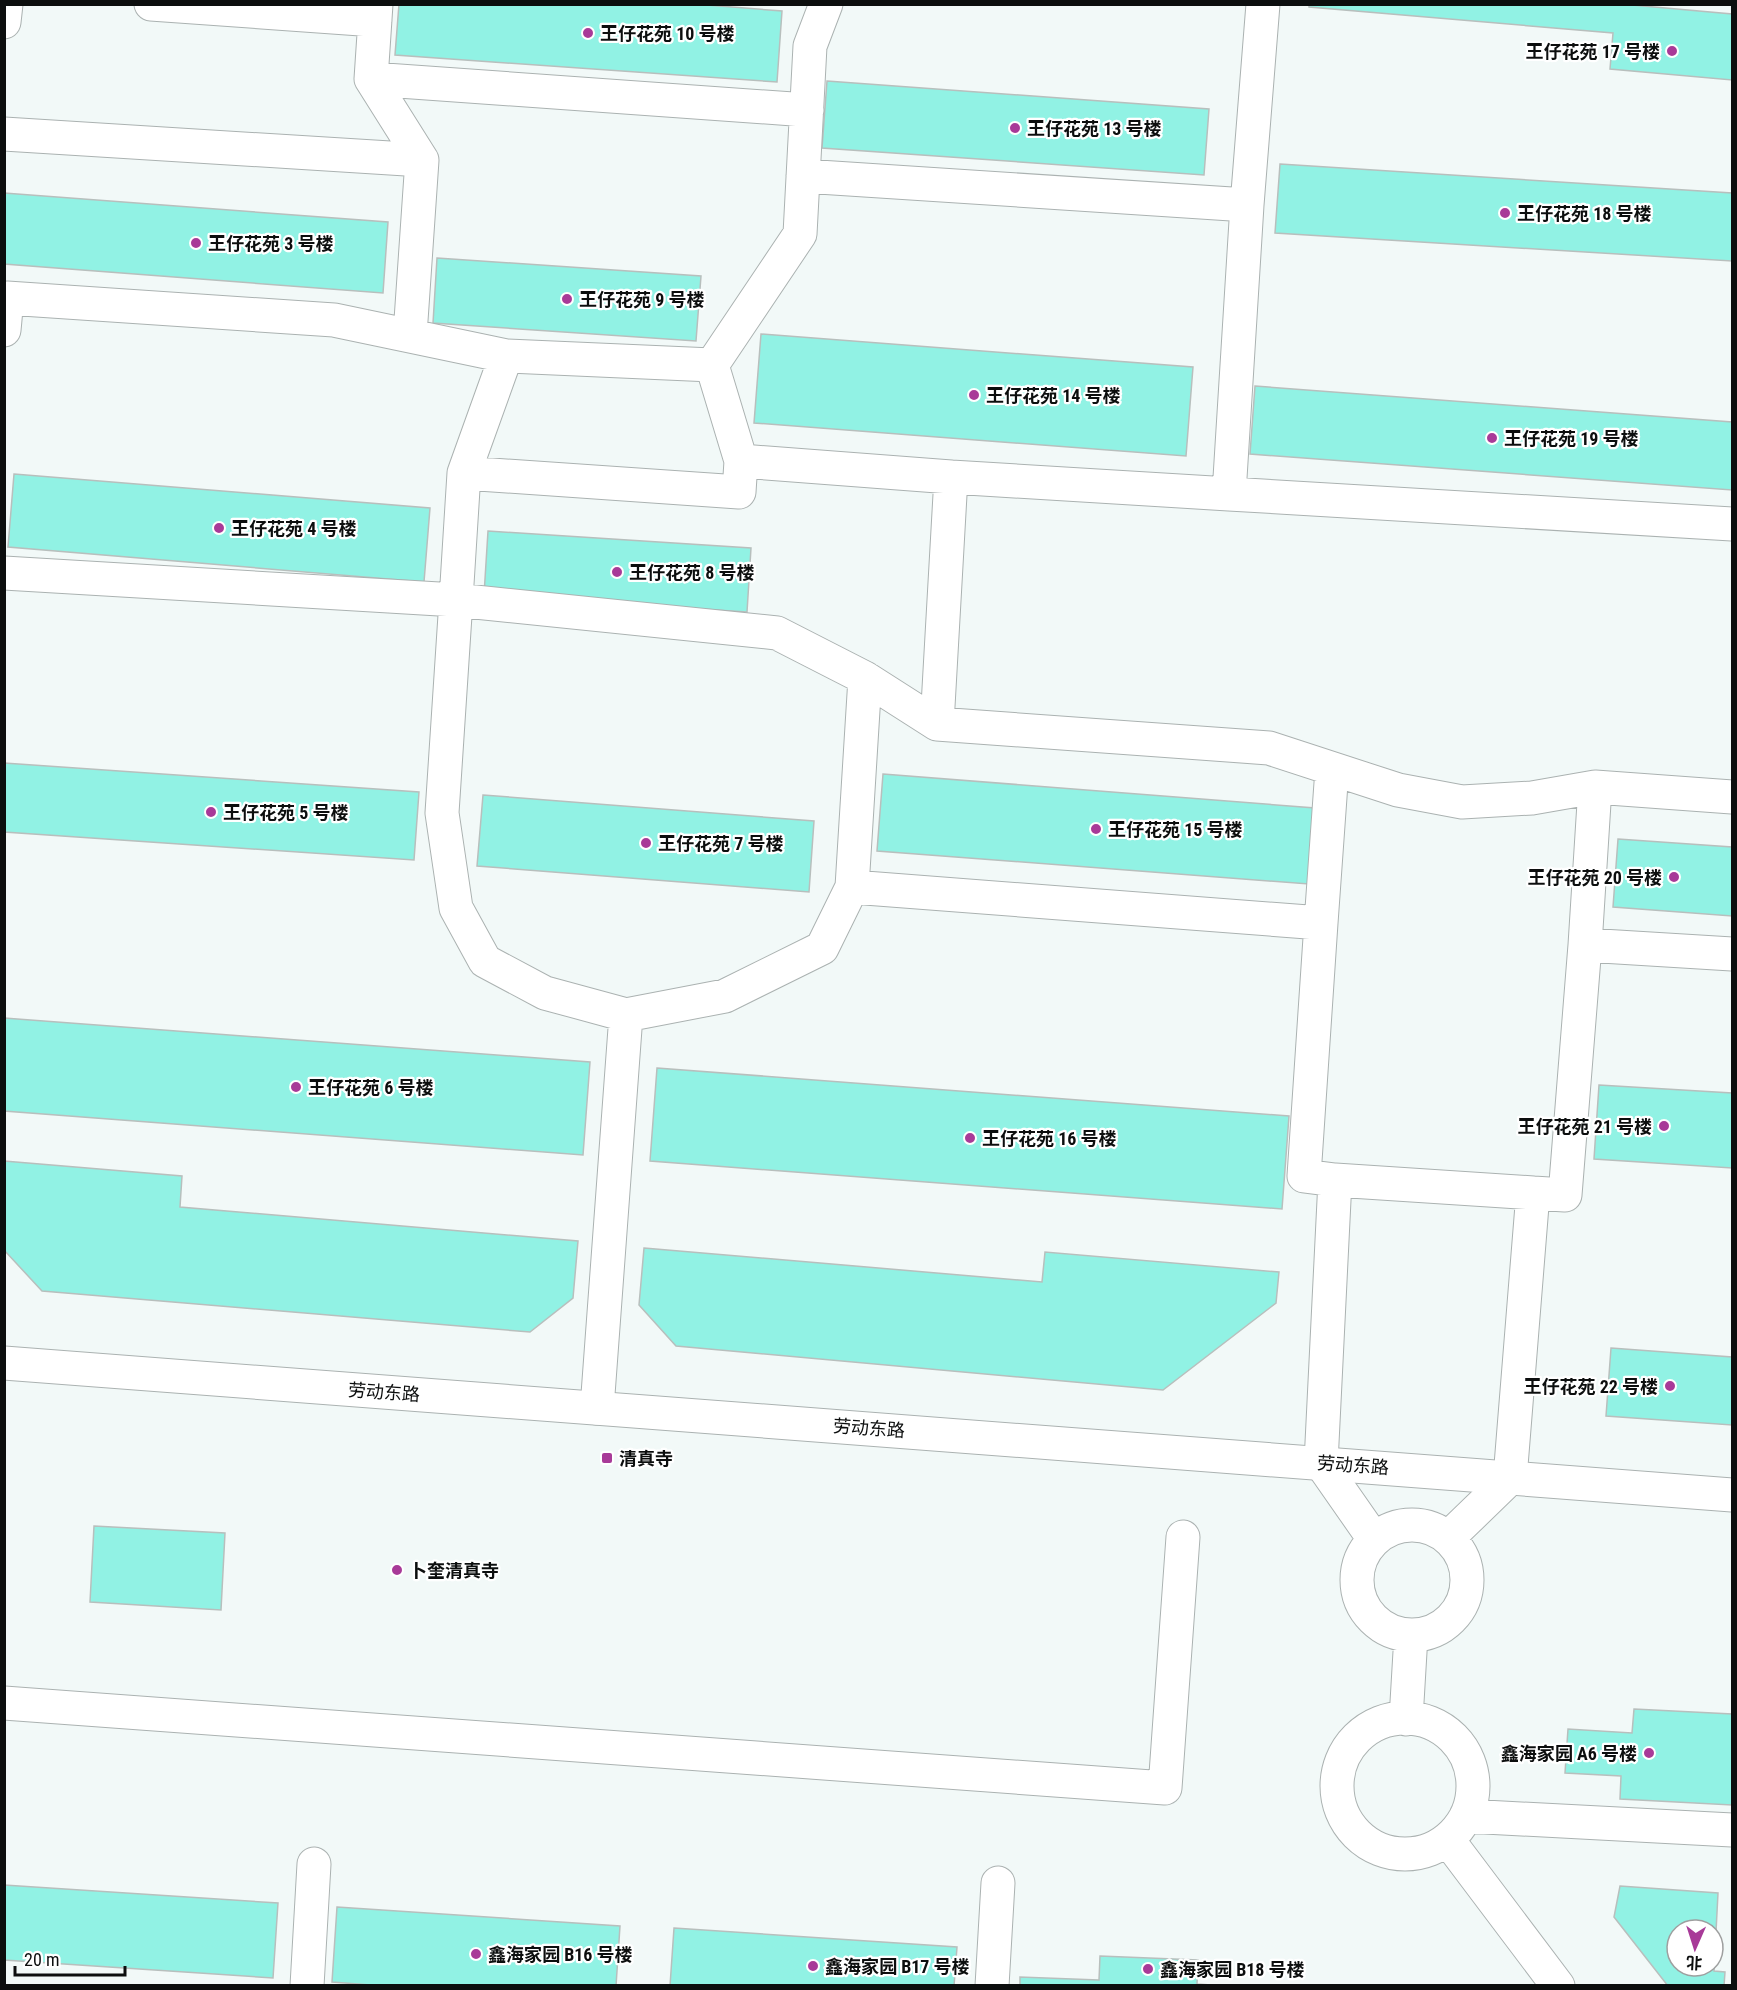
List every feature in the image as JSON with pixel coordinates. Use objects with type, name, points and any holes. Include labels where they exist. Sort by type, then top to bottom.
[{"type":"street","points":[[4,22],[6,4]]},
{"type":"street","points":[[152,4],[376,12],[371,79],[422,160],[410,335]]},
{"type":"street","points":[[712,364],[800,234],[810,46],[826,4]]},
{"type":"street","points":[[1229,494],[1247,205],[1263,4]]},
{"type":"street","points":[[371,79],[807,110]]},
{"type":"street","points":[[4,134],[422,160]]},
{"type":"street","points":[[803,176],[1247,205]]},
{"type":"street","points":[[4,330],[7,298],[334,320],[506,356],[712,364]]},
{"type":"street","points":[[506,356],[464,473],[441,813],[456,908],[485,961],[545,993],[626,1015],[725,996],[822,948],[852,887],[865,678]]},
{"type":"street","points":[[464,473],[739,492],[741,461],[712,364]]},
{"type":"street","points":[[741,461],[951,477],[1732,524]]},
{"type":"street","points":[[937,724],[951,477]]},
{"type":"street","points":[[4,573],[456,600],[777,633],[865,678],[937,724],[1269,748],[1398,790],[1462,802],[1532,798],[1596,787],[1732,797]]},
{"type":"street","points":[[1332,769],[1304,1176],[1335,1180],[1565,1195],[1596,787]]},
{"type":"street","points":[[852,887],[1321,923]]},
{"type":"street","points":[[1585,945],[1732,954]]},
{"type":"street","points":[[597,1408],[626,1015]]},
{"type":"street","points":[[1335,1180],[1321,1463],[1374,1539]]},
{"type":"street","points":[[1449,1538],[1510,1478],[1533,1192]]},
{"type":"street","name":"劳动东路","points":[[4,1363],[1732,1495]]},
{"type":"street","points":[[1414,1524],[1432,1528],[1449,1538],[1461,1554],[1467,1572],[1466,1590],[1459,1608],[1447,1623],[1430,1632],[1411,1635],[1394,1632],[1378,1624],[1366,1611],[1359,1596],[1356,1578],[1359,1562],[1367,1546],[1396,1526],[1414,1524]]},
{"type":"street","points":[[4,1703],[1165,1788],[1183,1536]]},
{"type":"street","points":[[1406,1719],[1411,1635]]},
{"type":"street","points":[[1394,1719],[1406,1719],[1416,1719],[1437,1726],[1455,1740],[1468,1759],[1473,1781],[1472,1803],[1457,1828],[1428,1851],[1405,1855],[1383,1851],[1363,1841],[1347,1824],[1338,1803],[1336,1781],[1342,1759],[1354,1740],[1372,1726],[1394,1719]]},
{"type":"street","points":[[1457,1828],[1732,1830]]},
{"type":"street","points":[[1457,1828],[1558,1986]]},
{"type":"street","points":[[307,1986],[314,1864]]},
{"type":"street","points":[[992,1986],[998,1883]]},
{"type":"building","name":"王仔花苑 10 号楼","points":[[399,4],[694,4],[782,11],[777,82],[395,55]]},
{"type":"building","name":"王仔花苑 17 号楼","points":[[1309,4],[1621,4],[1732,14],[1732,80],[1610,69],[1613,33],[1309,7]]},
{"type":"building","name":"王仔花苑 13 号楼","points":[[827,81],[1209,109],[1204,175],[822,148]]},
{"type":"building","name":"王仔花苑 18 号楼","points":[[1280,164],[1732,193],[1732,261],[1275,233]]},
{"type":"building","name":"王仔花苑 3 号楼","points":[[4,193],[388,222],[383,293],[4,264]]},
{"type":"building","name":"王仔花苑 9 号楼","points":[[437,258],[701,276],[696,341],[433,323]]},
{"type":"building","name":"王仔花苑 14 号楼","points":[[761,334],[1193,367],[1186,456],[754,423]]},
{"type":"building","name":"王仔花苑 19 号楼","points":[[1255,386],[1732,422],[1732,490],[1250,454]]},
{"type":"building","name":"王仔花苑 4 号楼","points":[[14,474],[430,508],[424,582],[8,547]]},
{"type":"building","name":"王仔花苑 8 号楼","points":[[488,531],[751,548],[747,612],[484,595]]},
{"type":"building","name":"王仔花苑 5 号楼","points":[[4,763],[419,792],[414,860],[4,832]]},
{"type":"building","name":"王仔花苑 15 号楼","points":[[883,774],[1315,808],[1309,884],[877,851]]},
{"type":"building","name":"王仔花苑 7 号楼","points":[[483,795],[814,821],[809,892],[477,866]]},
{"type":"building","name":"王仔花苑 20 号楼","points":[[1618,839],[1732,847],[1732,916],[1613,907]]},
{"type":"building","name":"王仔花苑 6 号楼","points":[[4,1018],[590,1062],[583,1155],[4,1111]]},
{"type":"building","name":"王仔花苑 16 号楼","points":[[657,1068],[1289,1116],[1282,1209],[650,1161]]},
{"type":"building","name":"王仔花苑 21 号楼","points":[[1599,1085],[1732,1093],[1732,1168],[1594,1159]]},
{"type":"building","points":[[4,1161],[182,1176],[180,1207],[578,1241],[573,1298],[530,1332],[42,1291],[4,1250]]},
{"type":"building","points":[[644,1248],[1042,1282],[1045,1252],[1279,1272],[1276,1303],[1163,1390],[676,1346],[639,1305]]},
{"type":"building","name":"王仔花苑 22 号楼","points":[[1611,1348],[1732,1357],[1732,1425],[1606,1416]]},
{"type":"building","points":[[94,1526],[225,1533],[221,1610],[90,1602]]},
{"type":"building","name":"鑫海家园 A6 号楼","points":[[1634,1709],[1732,1714],[1732,1805],[1620,1799],[1621,1776],[1565,1773],[1568,1729],[1632,1733]]},
{"type":"building","points":[[4,1885],[278,1903],[273,1978],[4,1960]]},
{"type":"building","points":[[1620,1886],[1718,1893],[1717,1918],[1665,1918],[1665,1978],[1725,1978],[1724,1986],[1668,1986],[1614,1917]]},
{"type":"building","name":"鑫海家园 B16 号楼","points":[[337,1907],[620,1926],[616,1986],[384,1986],[332,1982]]},
{"type":"building","name":"鑫海家园 B17 号楼","points":[[674,1928],[957,1947],[954,1986],[670,1986]]},
{"type":"building","name":"鑫海家园 B18 号楼","points":[[1100,1956],[1198,1960],[1197,1984],[1226,1986],[1020,1986],[1020,1977],[1099,1980]]},
{"type":"place","name":"王仔花苑 10 号楼","points":[[588,33]]},
{"type":"place","name":"王仔花苑 17 号楼","points":[[1672,51]]},
{"type":"place","name":"王仔花苑 13 号楼","points":[[1015,128]]},
{"type":"place","name":"王仔花苑 18 号楼","points":[[1505,213]]},
{"type":"place","name":"王仔花苑 3 号楼","points":[[196,243]]},
{"type":"place","name":"王仔花苑 9 号楼","points":[[567,299]]},
{"type":"place","name":"王仔花苑 14 号楼","points":[[974,395]]},
{"type":"place","name":"王仔花苑 19 号楼","points":[[1492,438]]},
{"type":"place","name":"王仔花苑 4 号楼","points":[[219,528]]},
{"type":"place","name":"王仔花苑 8 号楼","points":[[617,572]]},
{"type":"place","name":"王仔花苑 5 号楼","points":[[211,812]]},
{"type":"place","name":"王仔花苑 15 号楼","points":[[1096,829]]},
{"type":"place","name":"王仔花苑 7 号楼","points":[[646,843]]},
{"type":"place","name":"王仔花苑 20 号楼","points":[[1674,877]]},
{"type":"place","name":"王仔花苑 6 号楼","points":[[296,1087]]},
{"type":"place","name":"王仔花苑 21 号楼","points":[[1664,1126]]},
{"type":"place","name":"王仔花苑 16 号楼","points":[[970,1138]]},
{"type":"place","name":"王仔花苑 22 号楼","points":[[1670,1386]]},
{"type":"place","name":"清真寺","points":[[607,1458]]},
{"type":"place","name":"卜奎清真寺","points":[[397,1570]]},
{"type":"place","name":"鑫海家园 A6 号楼","points":[[1649,1753]]},
{"type":"place","name":"鑫海家园 B16 号楼","points":[[476,1954]]},
{"type":"place","name":"鑫海家园 B17 号楼","points":[[813,1966]]},
{"type":"place","name":"鑫海家园 B18 号楼","points":[[1148,1969]]}]
